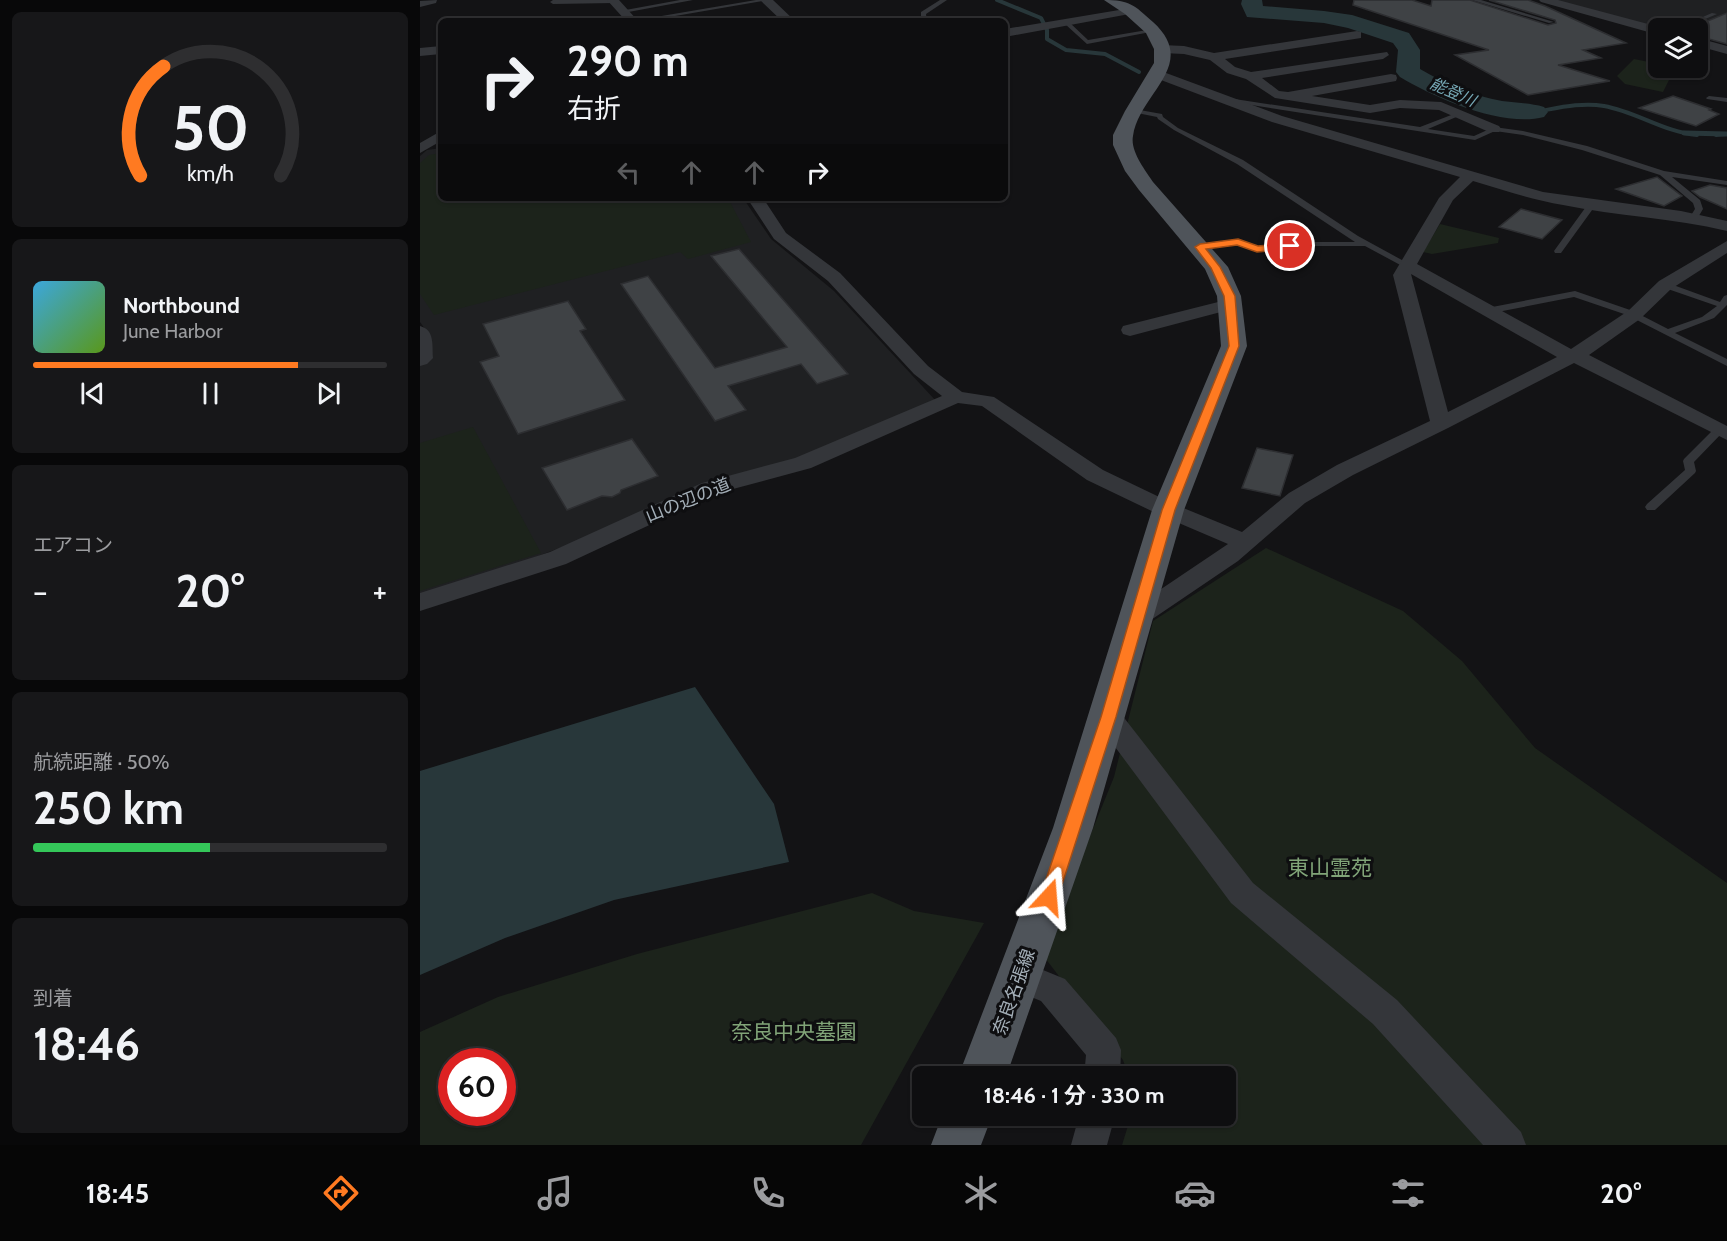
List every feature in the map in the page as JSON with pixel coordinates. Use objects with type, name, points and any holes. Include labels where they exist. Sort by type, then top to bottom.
[{"type":"main road","name":"奈良名張線","points":[[986,1066],[1073,828],[1168,510],[1234,346],[1230,296],[1216,267],[1135,171],[1123,145],[1123,135],[1134,111],[1143,33]]},
{"type":"main road","points":[[956,1145],[963,1126]]},
{"type":"street","points":[[420,4],[434,0]]},
{"type":"street","points":[[613,0],[631,18]]},
{"type":"street","points":[[766,0],[786,18]]},
{"type":"street","points":[[1545,0],[1648,28]]},
{"type":"street","points":[[1008,33],[1067,23],[1143,33],[1184,50],[1214,57],[1357,35]]},
{"type":"street","points":[[1143,33],[1224,100],[1277,119],[1540,196],[1591,206],[1694,217],[1727,226]]},
{"type":"street","points":[[1708,45],[1727,50]]},
{"type":"street","points":[[420,52],[438,50]]},
{"type":"street","points":[[1251,76],[1383,55]]},
{"type":"street","points":[[1214,57],[1231,70],[1251,76],[1275,94],[1370,109],[1400,104],[1441,106],[1494,129]]},
{"type":"street","points":[[1288,96],[1390,78]]},
{"type":"street","points":[[420,129],[438,126]]},
{"type":"street","points":[[420,148],[438,137]]},
{"type":"street","points":[[1441,424],[1402,275],[1447,198],[1470,176]]},
{"type":"street","points":[[757,201],[780,236],[834,277],[921,370],[956,397],[987,401],[1095,475],[1168,510],[1244,542]]},
{"type":"street","points":[[1136,618],[1230,555],[1297,498],[1345,470],[1573,356],[1634,315],[1665,285],[1727,246]]},
{"type":"street","points":[[1407,265],[1487,311],[1723,432]]},
{"type":"street","points":[[1130,330],[1230,304]]},
{"type":"street","points":[[420,332],[423,358],[420,360]]},
{"type":"street","name":"山の辺の道","points":[[420,602],[558,558],[710,488],[803,463],[956,397]]},
{"type":"street","points":[[1108,717],[1242,893],[1385,1012],[1508,1145]]},
{"type":"street","points":[[1020,977],[1053,990],[1104,1050],[1103,1066]]},
{"type":"street","points":[[1089,1145],[1094,1126]]},
{"type":"lane","points":[[553,2],[613,0]]},
{"type":"lane","points":[[623,11],[690,0]]},
{"type":"lane","points":[[653,18],[766,0]]},
{"type":"lane","points":[[924,18],[923,13],[944,0]]},
{"type":"lane","points":[[1475,0],[1551,22]]},
{"type":"lane","points":[[1704,18],[1714,14]]},
{"type":"lane","points":[[1067,23],[1087,42],[1143,33]]},
{"type":"lane","points":[[1709,98],[1727,100]]},
{"type":"lane","points":[[1224,100],[1422,128],[1475,138],[1494,129],[1523,133],[1584,148],[1663,173],[1727,183]]},
{"type":"lane","points":[[1134,111],[1160,115],[1160,118],[1176,129],[1240,162],[1365,244],[1407,265]]},
{"type":"lane","points":[[1422,128],[1459,114]]},
{"type":"lane","points":[[1663,173],[1696,202],[1699,209],[1694,217]]},
{"type":"lane","points":[[1558,251],[1591,206]]},
{"type":"lane","points":[[1200,247],[1238,242],[1257,249],[1307,244],[1365,244]]},
{"type":"lane","points":[[1665,285],[1722,305],[1727,316]]},
{"type":"lane","points":[[1487,311],[1575,294],[1634,315],[1727,363]]},
{"type":"lane","points":[[1669,332],[1722,305]]},
{"type":"lane","points":[[1651,507],[1691,471],[1688,461],[1723,432]]},
{"type":"shaded area","points":[[1551,0],[1727,0],[1727,36],[1708,31],[1708,18],[1648,18],[1648,25]]},
{"type":"shaded area","points":[[438,148],[438,201],[745,201],[771,239],[834,291],[936,401],[779,466],[420,600],[420,363],[427,332],[420,322],[420,156],[427,150]]},
{"type":"shaded area","points":[[695,687],[774,804],[789,862],[614,900],[505,938],[420,975],[420,771]]},
{"type":"green space","points":[[1634,59],[1648,62],[1648,78],[1670,78],[1663,92],[1625,84],[1617,76]]},
{"type":"green space","points":[[438,154],[438,201],[730,201],[751,242],[688,259],[680,252],[434,315],[420,294],[420,163],[429,155]]},
{"type":"green space","points":[[1440,224],[1499,238],[1498,243],[1432,254],[1423,252]]},
{"type":"green space","points":[[473,427],[541,553],[420,591],[420,443]]},
{"type":"green space","name":"東山霊苑","points":[[1266,548],[1403,611],[1462,661],[1535,748],[1727,883],[1727,1145],[1122,1145],[1128,1126],[1236,1126],[1236,1066],[1125,1066],[1123,1060],[1042,954],[1114,777],[1153,621]]},
{"type":"green space","name":"奈良中央墓園","points":[[872,893],[914,911],[984,923],[861,1145],[420,1145],[420,1032],[498,997],[637,954]]},
{"type":"building","points":[[1354,0],[1412,0],[1431,6],[1432,0],[1470,0],[1548,25],[1556,23],[1555,20],[1489,0],[1528,0],[1626,43],[1583,50],[1601,58],[1558,65],[1610,81],[1528,95],[1455,55],[1489,50],[1353,5]]},
{"type":"building","points":[[1727,13],[1727,44],[1708,39],[1708,21]]},
{"type":"building","points":[[1673,96],[1719,114],[1696,126],[1639,108]]},
{"type":"building","points":[[1657,177],[1682,196],[1664,206],[1616,189]]},
{"type":"building","points":[[1710,185],[1727,188],[1727,209],[1692,191]]},
{"type":"building","points":[[1521,209],[1562,220],[1542,239],[1499,227]]},
{"type":"building","points":[[739,249],[848,374],[817,384],[801,364],[728,386],[746,410],[715,421],[621,284],[648,276],[715,368],[787,347],[711,256]]},
{"type":"building","points":[[568,301],[586,329],[580,331],[625,400],[518,434],[480,362],[499,356],[483,324]]},
{"type":"building","points":[[632,439],[658,476],[621,490],[612,497],[602,496],[567,510],[542,468]]},
{"type":"building","points":[[1257,448],[1293,455],[1280,496],[1242,488]]},
{"type":"waterway","points":[[997,0],[1041,18],[1047,30],[1047,39],[1066,50],[1105,54],[1139,72]]},
{"type":"waterway","name":"能登川","points":[[1252,0],[1251,4],[1255,12],[1324,17],[1352,22],[1401,38],[1409,50],[1408,72],[1423,81],[1453,95],[1485,105],[1535,112]]},
{"type":"waterway","name":"能登川","points":[[1535,112],[1578,105],[1604,106],[1685,133]]},
{"type":"waterway","name":"能登川","points":[[1685,133],[1727,134],[1716,135]]},
{"type":"waterway","name":"能登川","points":[[1685,133],[1697,135]]},
{"type":"route","points":[[1049,897],[1108,717],[1168,510],[1234,346],[1230,296],[1216,267],[1200,247],[1238,242],[1257,249],[1290,246]]}]
